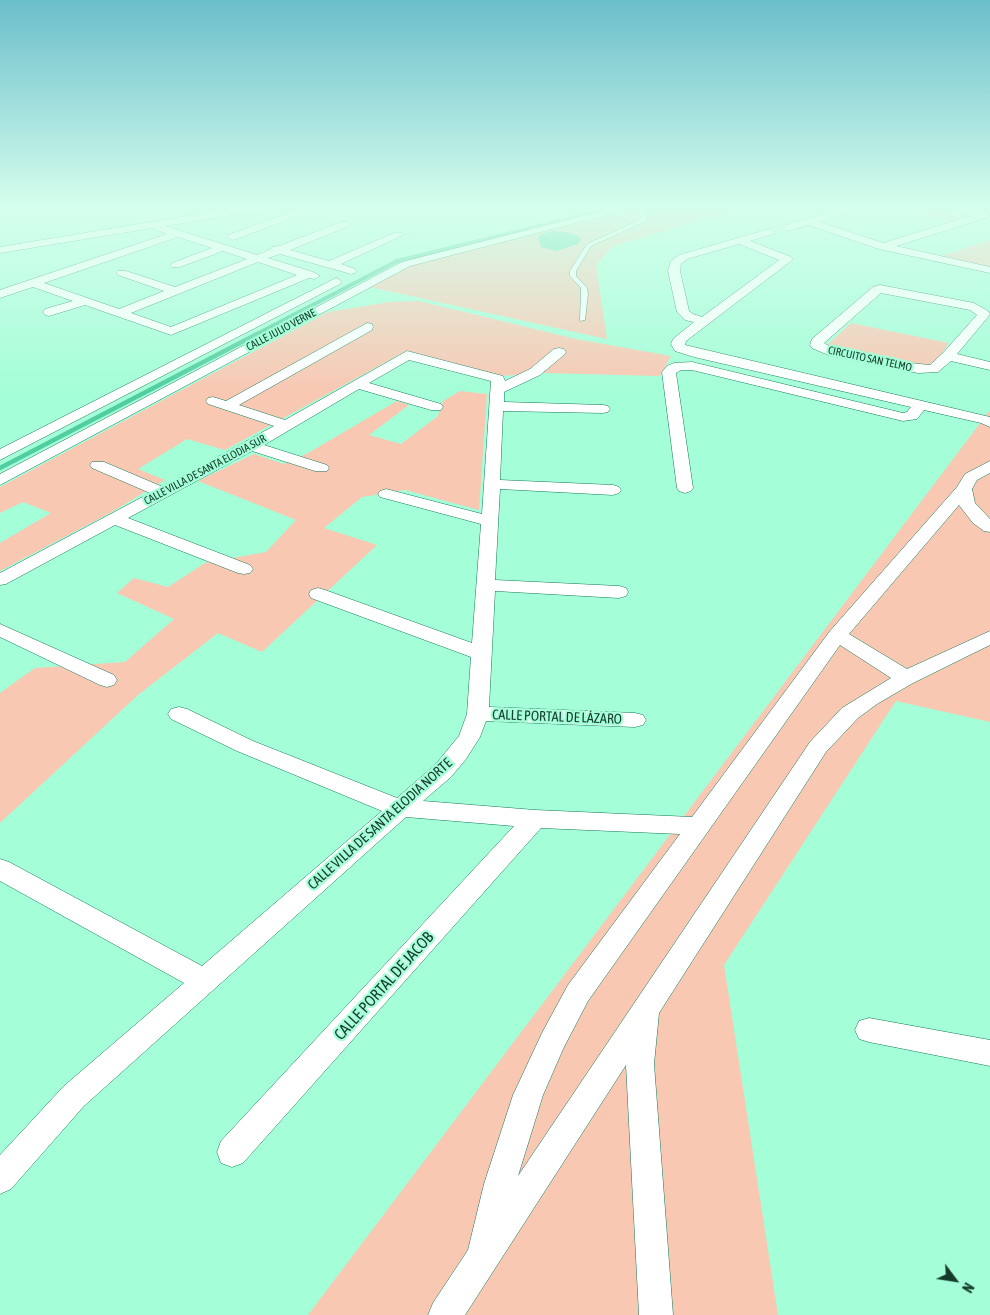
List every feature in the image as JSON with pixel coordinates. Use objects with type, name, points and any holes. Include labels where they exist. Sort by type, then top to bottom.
[{"type":"street","points":[[0,294],[79,267]]},
{"type":"street","points":[[119,313],[235,267]]},
{"type":"street","points":[[288,267],[347,286]]},
{"type":"street","points":[[340,267],[351,271]]},
{"type":"street","name":"CALLE JULIO VERNE","points":[[0,480],[347,286],[398,267]]},
{"type":"street","points":[[674,267],[683,312],[689,317],[704,321]]},
{"type":"street","points":[[776,267],[680,339],[678,344],[680,348],[989,420]]},
{"type":"street","points":[[978,267],[990,270]]},
{"type":"street","points":[[122,272],[176,291]]},
{"type":"street","points":[[33,283],[171,331],[309,274]]},
{"type":"street","points":[[0,455],[347,286]]},
{"type":"street","name":"CIRCUITO SAN TELMO","points":[[884,289],[974,307],[983,312],[984,316],[951,352],[938,367],[918,369],[828,351],[821,348],[817,342],[877,290],[884,289]]},
{"type":"street","points":[[49,312],[84,301]]},
{"type":"street","points":[[287,426],[220,403],[366,327]]},
{"type":"street","points":[[497,398],[535,372],[559,352]]},
{"type":"street","points":[[951,352],[990,357]]},
{"type":"street","points":[[951,352],[990,366]]},
{"type":"street","name":"CALLE VILLA DE SANTA ELODIA SUR","points":[[0,580],[251,446],[406,355],[498,379],[497,398]]},
{"type":"street","points":[[684,488],[669,372],[672,368],[692,366],[903,417],[912,416],[920,405]]},
{"type":"street","points":[[357,384],[436,407]]},
{"type":"street","points":[[497,398],[603,409]]},
{"type":"street","name":"CALLE VILLA DE SANTA ELODIA NORTE","points":[[0,1178],[74,1096],[442,771],[458,754],[469,737],[478,714],[480,653],[497,398]]},
{"type":"street","points":[[251,446],[321,468]]},
{"type":"street","points":[[98,465],[164,493]]},
{"type":"street","points":[[483,1258],[500,1184],[528,1095],[553,1040],[578,994],[837,635],[964,489],[971,477],[990,466]]},
{"type":"street","points":[[491,484],[613,490]]},
{"type":"street","points":[[964,489],[967,504],[979,519],[990,527]]},
{"type":"street","points":[[386,494],[489,521]]},
{"type":"street","points":[[114,519],[244,569]]},
{"type":"street","points":[[485,584],[619,592]]},
{"type":"street","points":[[318,594],[480,653]]},
{"type":"street","points":[[0,630],[107,680]]},
{"type":"street","points":[[837,635],[906,678]]},
{"type":"street","points":[[445,1315],[818,747],[850,713],[870,699],[906,678],[990,636]]},
{"type":"street","points":[[179,714],[309,773],[398,808],[535,819],[698,826]]},
{"type":"street","name":"CALLE PORTAL DE LÁZARO","points":[[478,714],[635,720]]},
{"type":"street","name":"CALLE PORTAL DE JACOB","points":[[232,1152],[535,819]]},
{"type":"street","points":[[0,869],[205,980]]},
{"type":"street","points":[[646,1009],[640,1064],[656,1315]]},
{"type":"street","points":[[869,1030],[990,1053]]},
{"type":"lane","points":[[575,267],[573,276],[584,288],[585,294],[582,320]]},
{"type":"shaded area","points":[[405,267],[596,267],[607,339],[370,287]]},
{"type":"shaded area","points":[[419,301],[576,339],[671,356],[660,376],[543,373],[500,376],[406,351],[225,450],[187,439],[138,469],[165,480],[110,513],[0,571],[0,543],[51,513],[23,502],[0,513],[0,487],[328,312],[389,302]]},
{"type":"shaded area","points":[[851,323],[949,343],[934,365],[919,368],[831,348],[827,345]]},
{"type":"shaded area","points":[[460,391],[487,394],[479,510],[405,490],[362,497],[324,528],[377,545],[262,652],[218,633],[138,695],[0,823],[0,693],[35,668],[125,662],[174,619],[117,593],[134,578],[168,587],[205,563],[266,552],[296,520],[198,481],[254,454],[284,464],[308,453],[397,401],[409,405],[369,435],[401,444],[438,416],[443,401]]},
{"type":"shaded area","points":[[990,410],[990,722],[896,701],[724,965],[778,1315],[308,1315]]},
{"type":"waterway","points":[[255,335],[385,267]]},
{"type":"waterway","points":[[0,468],[257,334]]}]
